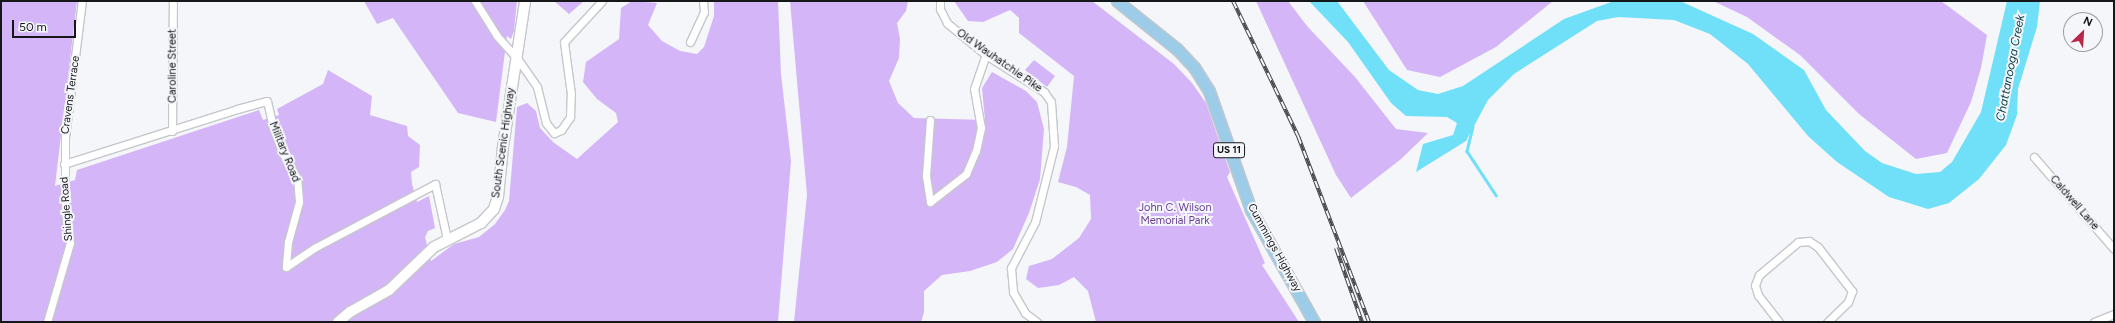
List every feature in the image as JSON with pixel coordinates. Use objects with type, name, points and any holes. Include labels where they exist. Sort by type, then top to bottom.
[{"type":"main road","name":"South Scenic Highway","points":[[338,322],[350,312],[400,283],[425,254],[447,239],[481,223],[494,209],[498,197],[502,147],[525,1]]},
{"type":"main road","name":"Cummings Highway","points":[[1117,1],[1177,50],[1194,67],[1209,91],[1251,210],[1314,322]]},
{"type":"street","name":"Cravens Terrace","points":[[64,164],[82,1]]},
{"type":"street","name":"Caroline Street","points":[[172,131],[173,1]]},
{"type":"street","points":[[475,1],[497,36],[517,58],[537,87],[546,123],[554,133],[561,130],[570,117],[571,102],[564,42],[602,1]]},
{"type":"street","points":[[690,42],[704,12],[703,1]]},
{"type":"street","name":"Old Wauhatchie Pike","points":[[940,1],[940,9],[947,24],[986,55],[1044,92],[1051,102],[1054,146],[1035,222],[1011,268],[1013,292],[1025,313],[1037,322]]},
{"type":"street","points":[[930,120],[926,176],[930,202],[966,174],[976,151],[981,128],[974,90],[986,55]]},
{"type":"street","name":"Military Road","points":[[64,164],[267,101],[272,128],[283,154],[297,178],[299,202],[288,242],[286,267],[316,247],[435,184],[447,239]]},
{"type":"street","name":"Caldwell Lane","points":[[2034,157],[2114,249]]},
{"type":"street","name":"Shingle Road","points":[[47,322],[70,243],[64,210],[64,164]]},
{"type":"street","points":[[1779,322],[1758,296],[1755,285],[1759,275],[1798,242],[1809,241],[1818,247],[1852,291],[1848,302],[1826,322]]},
{"type":"street","points":[[2094,322],[2113,315]]},
{"type":"green space","points":[[1,1],[77,1],[55,186],[75,180],[77,170],[259,110],[263,120],[279,115],[277,109],[323,84],[328,70],[372,96],[370,115],[407,126],[408,136],[420,145],[419,167],[411,172],[412,184],[417,202],[429,196],[435,228],[428,231],[425,237],[431,261],[454,244],[479,237],[495,224],[505,210],[509,201],[517,107],[527,103],[536,111],[540,128],[553,142],[577,159],[618,122],[616,113],[597,99],[583,82],[586,62],[619,39],[621,8],[632,1],[657,3],[648,25],[662,41],[680,51],[697,54],[704,47],[714,16],[714,1],[778,1],[781,74],[791,161],[778,322],[1,322]]},
{"type":"green space","points":[[364,1],[517,1],[514,31],[511,39],[507,36],[496,122],[458,113],[393,18],[377,24]]},
{"type":"green space","points":[[554,1],[584,1],[569,14]]},
{"type":"green space","points":[[790,1],[908,1],[906,11],[897,23],[900,39],[899,58],[889,81],[898,103],[914,118],[985,120],[982,88],[992,72],[1026,91],[1037,102],[1044,129],[1040,179],[1029,213],[1013,249],[997,262],[970,271],[942,275],[924,291],[924,312],[921,322],[794,322],[807,195]]},
{"type":"green space","name":"John C. Wilson Memorial Park","points":[[954,1],[1092,1],[1174,64],[1192,83],[1206,103],[1230,172],[1227,177],[1265,263],[1262,265],[1299,322],[1096,322],[1088,291],[1074,277],[1059,285],[1038,288],[1026,279],[1029,266],[1052,259],[1079,238],[1091,219],[1090,195],[1076,187],[1058,182],[1067,147],[1074,76],[1019,33],[1019,18],[1010,10],[983,22],[968,21]]},
{"type":"green space","points":[[1256,1],[1288,1],[1307,26],[1355,77],[1396,129],[1428,133],[1401,159],[1351,198],[1336,175]]},
{"type":"green space","points":[[1363,1],[1553,1],[1496,47],[1440,77],[1407,70]]},
{"type":"green space","points":[[1713,1],[1941,1],[1987,35],[1981,68],[1971,102],[1947,153],[1916,159],[1859,114],[1800,55],[1747,17]]},
{"type":"green space","points":[[1034,60],[1055,76],[1047,87],[1025,70]]},
{"type":"water","name":"Chattanooga Creek","points":[[1309,1],[1337,1],[1389,70],[1418,90],[1438,94],[1463,86],[1564,19],[1614,1],[1680,1],[1753,34],[1804,70],[1826,110],[1865,151],[1882,163],[1916,174],[1940,172],[1952,162],[1981,112],[2007,1],[2040,1],[2037,27],[2018,89],[2017,115],[2006,145],[1979,179],[1949,203],[1928,209],[1889,197],[1837,162],[1808,136],[1748,64],[1710,34],[1674,20],[1618,17],[1597,21],[1514,74],[1488,100],[1466,141],[1416,172],[1423,144],[1453,135],[1457,123],[1447,117],[1406,116],[1391,103],[1348,42]]},
{"type":"waterway","points":[[1473,127],[1467,151],[1496,195]]},
{"type":"railway","points":[[1233,1],[1298,136],[1369,322]]},
{"type":"railway","points":[[1336,248],[1362,322]]}]
